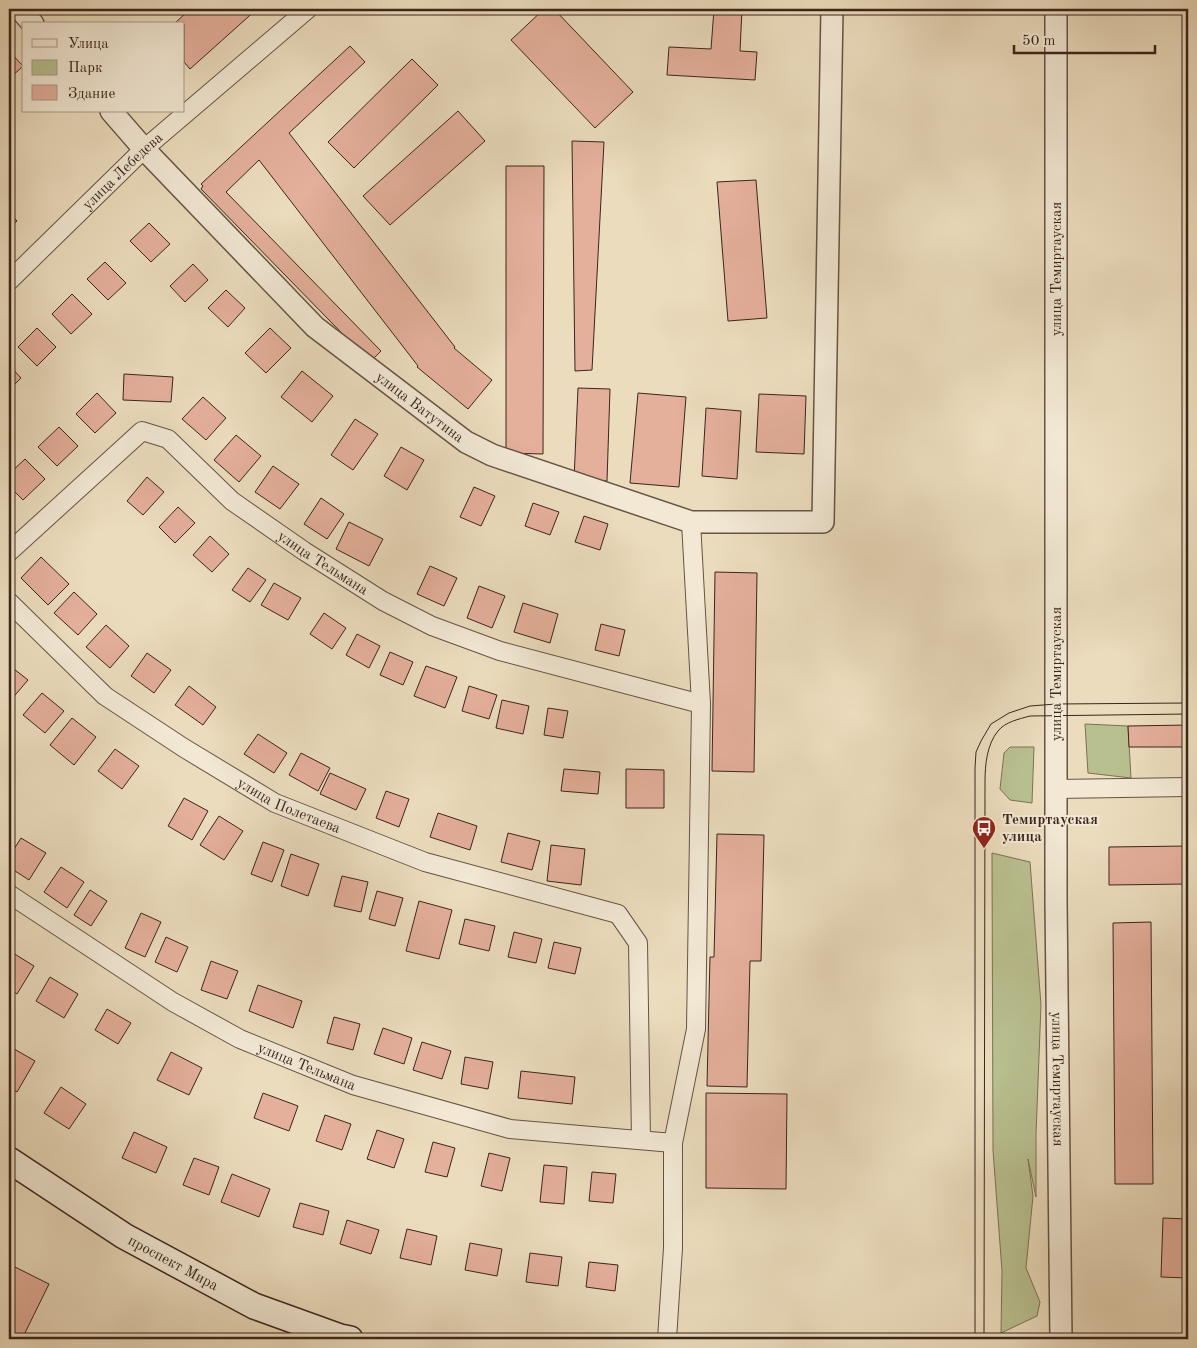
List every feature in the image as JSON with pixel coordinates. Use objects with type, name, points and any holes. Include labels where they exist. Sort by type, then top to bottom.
[{"type":"main road","name":"проспект Мира","points":[[9,1160],[124,1236],[245,1301],[343,1339]]},
{"type":"street","points":[[20,9],[32,22]]},
{"type":"street","name":"улица Лебедева","points":[[9,281],[144,149],[308,9]]},
{"type":"street","name":"улица Ватутина","points":[[112,112],[144,149],[315,327],[466,442],[500,458],[691,522],[823,522],[832,9]]},
{"type":"street","name":"улица Темиртауская","points":[[1056,9],[1056,789],[1061,1339]]},
{"type":"street","name":"улица Тельмана","points":[[9,552],[142,431],[168,439],[232,501],[304,552],[383,601],[432,626],[500,651],[701,704]]},
{"type":"street","points":[[667,1339],[673,1248],[673,1143],[696,1029],[701,704],[691,522]]},
{"type":"street","name":"улица Полетаева","points":[[9,602],[105,696],[184,748],[276,803],[425,862],[618,914],[638,943],[641,1140]]},
{"type":"street","points":[[1056,789],[1188,787]]},
{"type":"street","name":"улица Тельмана","points":[[9,894],[173,1002],[240,1039],[353,1085],[510,1129],[673,1143]]},
{"type":"green space","points":[[1085,724],[1128,726],[1131,778],[1088,773]]},
{"type":"green space","points":[[1010,747],[1034,747],[1032,803],[1010,800],[1000,789],[1004,753]]},
{"type":"green space","points":[[992,853],[1030,862],[1041,1005],[1036,1134],[1036,1197],[1028,1159],[1033,1196],[1026,1268],[1040,1302],[1037,1316],[1001,1333],[1002,1271],[993,1150]]},
{"type":"building","points":[[190,9],[257,9],[190,69],[185,63],[185,22],[176,22]]},
{"type":"building","points":[[544,9],[554,9],[633,92],[595,128],[511,40]]},
{"type":"building","points":[[714,9],[742,9],[740,51],[757,52],[755,80],[667,75],[669,47],[711,49]]},
{"type":"building","points":[[350,46],[365,62],[289,133],[454,348],[492,380],[468,409],[417,367],[259,160],[226,192],[381,351],[370,362],[201,189],[203,186],[201,184]]},
{"type":"building","points":[[9,51],[22,67],[9,79]]},
{"type":"building","points":[[412,59],[438,85],[354,168],[328,142]]},
{"type":"building","points":[[458,111],[485,141],[390,225],[363,196]]},
{"type":"building","points":[[572,141],[604,142],[592,370],[575,371]]},
{"type":"building","points":[[506,166],[544,166],[543,454],[506,453]]},
{"type":"building","points":[[756,180],[767,318],[728,321],[717,182]]},
{"type":"building","points":[[9,212],[17,221],[9,228]]},
{"type":"building","points":[[149,223],[170,244],[151,262],[130,241]]},
{"type":"building","points":[[105,262],[126,283],[108,300],[87,279]]},
{"type":"building","points":[[193,264],[208,280],[185,302],[170,286]]},
{"type":"building","points":[[226,290],[245,308],[228,327],[208,308]]},
{"type":"building","points":[[72,294],[92,314],[71,334],[52,314]]},
{"type":"building","points":[[37,328],[56,347],[37,366],[18,347]]},
{"type":"building","points":[[270,328],[291,348],[266,373],[245,353]]},
{"type":"building","points":[[9,365],[21,378],[9,390]]},
{"type":"building","points":[[302,371],[333,396],[312,422],[281,397]]},
{"type":"building","points":[[124,374],[173,377],[171,402],[123,400]]},
{"type":"building","points":[[578,388],[610,389],[607,481],[574,480]]},
{"type":"building","points":[[97,393],[116,413],[95,433],[76,414]]},
{"type":"building","points":[[638,393],[686,397],[679,487],[630,483]]},
{"type":"building","points":[[759,394],[806,396],[804,454],[756,452]]},
{"type":"building","points":[[203,397],[226,418],[206,440],[182,419]]},
{"type":"building","points":[[706,408],[741,411],[737,479],[702,476]]},
{"type":"building","points":[[355,419],[378,434],[353,470],[331,455]]},
{"type":"building","points":[[59,427],[78,446],[57,466],[38,447]]},
{"type":"building","points":[[236,435],[261,456],[239,482],[214,460]]},
{"type":"building","points":[[401,447],[424,460],[407,490],[384,476]]},
{"type":"building","points":[[25,459],[45,479],[23,500],[9,486],[9,474]]},
{"type":"building","points":[[273,466],[299,484],[280,509],[255,492]]},
{"type":"building","points":[[147,477],[164,492],[143,515],[127,501]]},
{"type":"building","points":[[474,487],[495,496],[481,526],[460,517]]},
{"type":"building","points":[[321,498],[344,514],[327,539],[304,524]]},
{"type":"building","points":[[533,503],[559,512],[550,535],[525,526]]},
{"type":"building","points":[[178,507],[195,523],[175,543],[159,527]]},
{"type":"building","points":[[584,516],[608,524],[600,550],[575,542]]},
{"type":"building","points":[[349,522],[383,539],[369,566],[336,549]]},
{"type":"building","points":[[210,536],[229,554],[212,572],[193,555]]},
{"type":"building","points":[[41,557],[69,584],[48,605],[21,578]]},
{"type":"building","points":[[430,566],[457,578],[444,606],[417,594]]},
{"type":"building","points":[[248,568],[266,580],[250,602],[232,590]]},
{"type":"building","points":[[715,572],[757,573],[754,772],[712,771]]},
{"type":"building","points":[[274,583],[301,598],[288,620],[261,605]]},
{"type":"building","points":[[479,586],[505,596],[492,628],[467,618]]},
{"type":"building","points":[[74,592],[97,614],[78,635],[54,613]]},
{"type":"building","points":[[523,603],[558,614],[550,643],[514,632]]},
{"type":"building","points":[[324,613],[346,628],[332,649],[310,634]]},
{"type":"building","points":[[601,624],[625,630],[619,656],[595,650]]},
{"type":"building","points":[[106,625],[129,646],[110,668],[86,647]]},
{"type":"building","points":[[357,634],[380,646],[369,668],[346,655]]},
{"type":"building","points":[[390,652],[413,662],[403,685],[380,675]]},
{"type":"building","points":[[147,653],[171,670],[154,693],[131,676]]},
{"type":"building","points":[[9,665],[28,680],[10,701],[9,699]]},
{"type":"building","points":[[426,666],[457,677],[445,708],[414,696]]},
{"type":"building","points":[[189,686],[216,707],[203,725],[175,705]]},
{"type":"building","points":[[469,686],[497,695],[489,719],[462,711]]},
{"type":"building","points":[[42,693],[64,711],[45,733],[23,715]]},
{"type":"building","points":[[502,700],[529,706],[523,734],[496,728]]},
{"type":"building","points":[[548,708],[568,711],[563,738],[544,735]]},
{"type":"building","points":[[72,718],[96,737],[74,765],[50,745]]},
{"type":"building","points":[[1188,725],[1188,747],[1129,747],[1128,726]]},
{"type":"building","points":[[258,734],[287,753],[274,773],[244,754]]},
{"type":"building","points":[[115,749],[139,766],[122,789],[98,771]]},
{"type":"building","points":[[301,753],[330,768],[318,791],[289,775]]},
{"type":"building","points":[[564,769],[600,772],[598,794],[561,791]]},
{"type":"building","points":[[626,769],[664,770],[664,808],[626,808]]},
{"type":"building","points":[[330,773],[366,789],[356,810],[320,794]]},
{"type":"building","points":[[386,791],[409,799],[399,827],[376,818]]},
{"type":"building","points":[[184,798],[208,811],[192,840],[168,826]]},
{"type":"building","points":[[438,813],[477,826],[470,850],[430,837]]},
{"type":"building","points":[[219,816],[243,831],[224,860],[200,845]]},
{"type":"building","points":[[508,833],[540,841],[532,870],[501,862]]},
{"type":"building","points":[[717,834],[764,835],[761,961],[750,961],[747,1087],[707,1086],[710,957],[714,957]]},
{"type":"building","points":[[21,838],[46,853],[29,880],[9,867],[9,857]]},
{"type":"building","points":[[263,842],[284,850],[272,882],[251,874]]},
{"type":"building","points":[[551,845],[585,849],[581,885],[547,881]]},
{"type":"building","points":[[1188,846],[1188,884],[1109,885],[1109,847]]},
{"type":"building","points":[[291,854],[319,864],[308,896],[281,886]]},
{"type":"building","points":[[61,867],[84,882],[67,908],[44,892]]},
{"type":"building","points":[[342,876],[368,882],[361,912],[334,906]]},
{"type":"building","points":[[90,890],[107,901],[91,926],[74,915]]},
{"type":"building","points":[[377,891],[403,898],[395,926],[369,919]]},
{"type":"building","points":[[419,901],[452,910],[439,959],[406,951]]},
{"type":"building","points":[[141,913],[161,922],[145,957],[125,948]]},
{"type":"building","points":[[465,919],[495,926],[489,951],[459,944]]},
{"type":"building","points":[[1151,922],[1153,1184],[1115,1184],[1113,923]]},
{"type":"building","points":[[514,932],[542,939],[536,963],[508,957]]},
{"type":"building","points":[[166,937],[188,947],[177,972],[155,962]]},
{"type":"building","points":[[554,942],[581,948],[575,974],[548,968]]},
{"type":"building","points":[[13,953],[34,966],[17,994],[9,989],[9,960]]},
{"type":"building","points":[[211,961],[238,971],[227,999],[201,990]]},
{"type":"building","points":[[50,977],[78,994],[64,1018],[36,1001]]},
{"type":"building","points":[[258,985],[302,1001],[293,1028],[249,1011]]},
{"type":"building","points":[[107,1009],[131,1023],[118,1044],[95,1030]]},
{"type":"building","points":[[334,1017],[360,1024],[353,1050],[327,1043]]},
{"type":"building","points":[[383,1028],[412,1038],[404,1064],[374,1054]]},
{"type":"building","points":[[422,1042],[451,1051],[442,1079],[413,1070]]},
{"type":"building","points":[[9,1046],[35,1061],[17,1092],[9,1088]]},
{"type":"building","points":[[171,1052],[202,1068],[189,1095],[157,1080]]},
{"type":"building","points":[[465,1057],[493,1062],[488,1089],[461,1084]]},
{"type":"building","points":[[521,1071],[575,1077],[572,1104],[518,1098]]},
{"type":"building","points":[[61,1087],[86,1104],[69,1129],[44,1113]]},
{"type":"building","points":[[263,1093],[298,1106],[289,1131],[254,1118]]},
{"type":"building","points":[[706,1093],[787,1094],[786,1189],[706,1188]]},
{"type":"building","points":[[325,1115],[351,1124],[342,1150],[316,1141]]},
{"type":"building","points":[[377,1130],[404,1139],[394,1168],[367,1159]]},
{"type":"building","points":[[134,1132],[167,1147],[156,1173],[122,1158]]},
{"type":"building","points":[[433,1142],[455,1148],[447,1177],[425,1172]]},
{"type":"building","points":[[489,1153],[510,1158],[502,1191],[481,1186]]},
{"type":"building","points":[[194,1158],[219,1167],[209,1195],[183,1185]]},
{"type":"building","points":[[544,1165],[567,1167],[564,1204],[540,1202]]},
{"type":"building","points":[[592,1172],[616,1174],[613,1203],[589,1201]]},
{"type":"building","points":[[232,1174],[270,1189],[259,1217],[221,1202]]},
{"type":"building","points":[[300,1203],[329,1211],[323,1235],[293,1227]]},
{"type":"building","points":[[1163,1218],[1188,1219],[1188,1278],[1161,1277]]},
{"type":"building","points":[[347,1220],[379,1230],[371,1254],[340,1244]]},
{"type":"building","points":[[407,1229],[437,1236],[431,1265],[400,1258]]},
{"type":"building","points":[[470,1243],[502,1249],[497,1276],[465,1270]]},
{"type":"building","points":[[530,1253],[562,1257],[558,1286],[526,1282]]},
{"type":"building","points":[[589,1262],[618,1265],[615,1291],[586,1287]]},
{"type":"building","points":[[9,1264],[49,1284],[22,1339],[9,1339]]},
{"type":"tram line","points":[[975,1339],[976,752],[991,724],[1009,713],[1030,706],[1056,704],[1188,703]]},
{"type":"tram line","points":[[984,1339],[985,781],[989,748],[994,736],[1004,725],[1030,716],[1188,714]]},
{"type":"place","name":"Темиртауская улица","points":[[984,849]]}]
